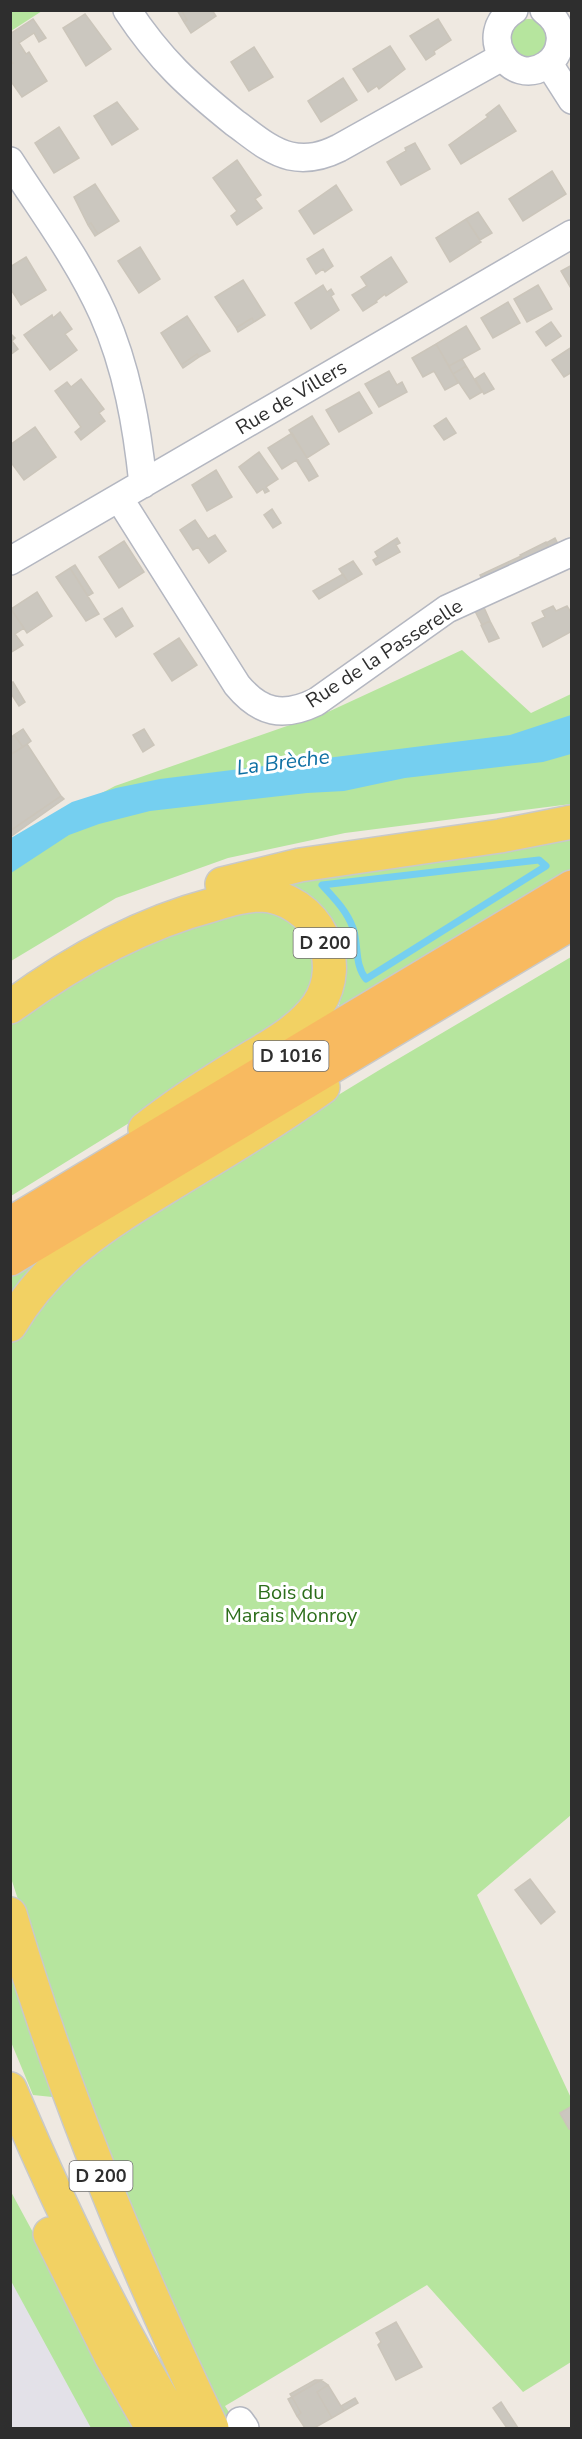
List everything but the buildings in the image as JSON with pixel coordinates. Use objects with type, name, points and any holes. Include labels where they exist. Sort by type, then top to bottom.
[{"type":"highway","name":"D 1016","points":[[10,1224],[572,887]]},
{"type":"highway","name":"D 1016","points":[[10,1259],[572,923]]},
{"type":"main road","points":[[10,986],[64,951],[126,919],[162,903],[227,882],[300,865],[500,836],[572,822]]},
{"type":"main road","name":"D 200","points":[[10,1007],[60,973],[126,938],[184,913],[232,899],[259,895],[287,902],[307,914],[326,945],[329,958],[328,984],[312,1013],[287,1034],[158,1119],[80,1182]]},
{"type":"main road","points":[[10,1325],[39,1282],[80,1243],[124,1213],[269,1125],[440,1003]]},
{"type":"main road","name":"D 200","points":[[10,1914],[69,2092],[147,2288],[232,2426]]},
{"type":"main road","name":"D 200","points":[[10,2089],[77,2238],[131,2344],[179,2428]]},
{"type":"main road","points":[[11,2148],[84,2304],[152,2428]]},
{"type":"street","points":[[127,10],[152,47],[200,95],[268,147],[300,157],[325,155],[502,57]]},
{"type":"street","points":[[503,14],[497,38],[502,57],[512,66],[526,71],[536,70],[549,64],[558,52],[560,32],[556,14]]},
{"type":"street","points":[[549,64],[572,100]]},
{"type":"street","points":[[10,161],[83,276],[104,316],[129,394],[143,484]]},
{"type":"street","name":"Rue de Villers","points":[[10,561],[572,234]]},
{"type":"street","name":"Rue de la Passerelle","points":[[119,498],[237,685],[252,701],[272,710],[294,710],[316,702],[447,609],[572,552]]},
{"type":"shaded area","points":[[10,2223],[123,2428],[11,2428]]},
{"type":"green space","points":[[11,10],[42,10],[42,11],[11,31]]},
{"type":"green space","points":[[529,19],[542,25],[548,38],[542,51],[529,57],[516,51],[510,38],[516,25]]},
{"type":"green space","points":[[462,650],[531,713],[571,694],[571,804],[345,833],[228,858],[116,898],[11,961],[11,841],[115,786],[330,711]]},
{"type":"green space","points":[[571,834],[571,869],[338,1009],[345,981],[338,932],[276,886]]},
{"type":"green space","points":[[258,904],[295,920],[313,942],[321,980],[273,1034],[11,1196],[11,1022],[124,954],[211,916]]},
{"type":"green space","name":"Bois du Marais Monroy","points":[[571,957],[571,1815],[477,1895],[571,2098],[571,2362],[523,2392],[427,2285],[225,2406],[232,2417],[229,2428],[220,2428],[84,2102],[11,1878],[10,1346],[46,1290],[85,1249],[381,1069]]},
{"type":"green space","points":[[31,1261],[35,1269],[11,1309],[11,1274]]},
{"type":"green space","points":[[10,1938],[62,2098],[33,2095],[11,2042]]},
{"type":"green space","points":[[10,2190],[139,2428],[91,2428],[11,2281]]},
{"type":"water","name":"La Brèche","points":[[571,715],[571,754],[543,762],[405,778],[344,791],[307,793],[150,811],[99,824],[69,835],[11,873],[11,838],[72,802],[116,788],[160,779],[510,735]]},
{"type":"waterway","points":[[539,860],[546,866],[366,979],[358,961],[355,934],[350,922],[340,905],[322,885],[539,860]]}]
